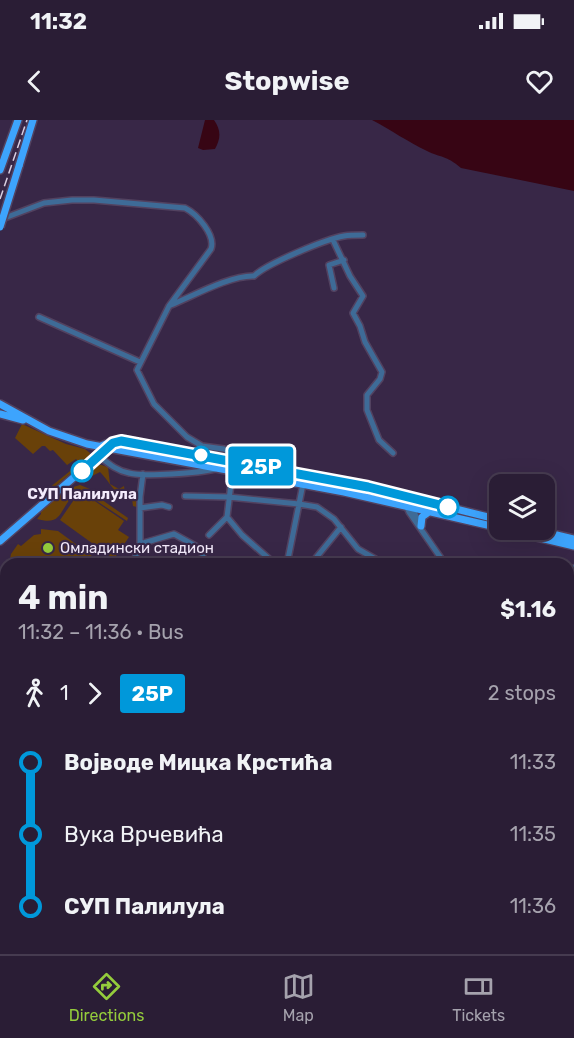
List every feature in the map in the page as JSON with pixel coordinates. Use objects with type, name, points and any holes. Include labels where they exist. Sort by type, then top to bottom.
[{"type":"main road","points":[[0,170],[18,120]]},
{"type":"main road","points":[[0,227],[33,120]]},
{"type":"main road","points":[[0,406],[23,420]]},
{"type":"main road","points":[[0,406],[41,427]]},
{"type":"main road","points":[[0,414],[23,420],[87,444],[303,484],[489,525]]},
{"type":"main road","points":[[0,541],[117,441]]},
{"type":"main road","points":[[99,446],[117,441],[232,460],[406,496],[489,517]]},
{"type":"main road","points":[[87,444],[96,453],[97,459]]},
{"type":"main road","points":[[421,526],[422,517],[431,512]]},
{"type":"main road","points":[[555,534],[574,539]]},
{"type":"main road","points":[[548,540],[574,546]]},
{"type":"street","points":[[0,219],[44,203],[81,199],[171,206],[188,209],[211,236],[213,246],[170,306],[137,371],[154,404],[195,443],[230,453],[232,470],[227,517],[209,535]]},
{"type":"street","points":[[170,306],[223,284],[246,276],[254,276],[263,268],[279,260],[342,236],[363,235]]},
{"type":"street","points":[[333,240],[350,276],[363,296],[353,310],[353,314],[382,372],[380,380],[367,395],[367,410],[379,440],[393,453]]},
{"type":"street","points":[[334,288],[329,265],[344,260]]},
{"type":"street","points":[[39,317],[140,362]]},
{"type":"street","points":[[97,459],[130,474],[190,472],[214,470],[217,467]]},
{"type":"street","points":[[135,558],[140,544],[143,474]]},
{"type":"street","points":[[288,558],[303,484]]},
{"type":"street","points":[[185,496],[228,497],[299,504],[321,509],[341,527],[361,551],[373,558]]},
{"type":"street","points":[[406,496],[409,507],[441,558]]},
{"type":"street","points":[[140,507],[162,505],[170,507]]},
{"type":"street","points":[[409,507],[429,541]]},
{"type":"street","points":[[227,517],[242,535],[268,558]]},
{"type":"street","points":[[316,558],[341,527]]},
{"type":"street","points":[[140,544],[174,534],[201,549],[203,558]]},
{"type":"shaded area","points":[[205,120],[214,120],[218,127],[219,138],[215,149],[198,148]]},
{"type":"shaded area","points":[[372,120],[574,120],[574,191],[461,168]]},
{"type":"shaded area","points":[[22,424],[66,444],[85,449],[90,453],[89,458],[51,490],[49,488],[80,463],[76,459],[67,465],[53,450],[50,451],[45,446],[33,454],[15,438]]},
{"type":"shaded area","points":[[98,464],[108,467],[110,484],[119,489],[124,486],[125,492],[140,497],[140,508],[133,506],[132,499],[116,491],[113,488],[100,472],[81,479]]},
{"type":"shaded area","points":[[80,485],[95,491],[95,495],[128,518],[127,521],[80,490],[56,519],[45,521],[37,519],[41,511],[67,489]]},
{"type":"shaded area","points":[[80,491],[124,521],[118,530],[129,537],[113,558],[60,520]]},
{"type":"shaded area","name":"Омладински стадион","points":[[41,529],[58,531],[95,558],[10,558],[18,544],[21,546],[34,535],[41,534]]},
{"type":"railway","points":[[0,199],[27,120]]},
{"type":"bus line","name":"25P","points":[[82,471],[113,443],[121,441],[368,487],[448,507]]},
{"type":"place","name":"СУП Палилула","points":[[82,471]]},
{"type":"place","name":"Омладински стадион","points":[[48,548]]}]
